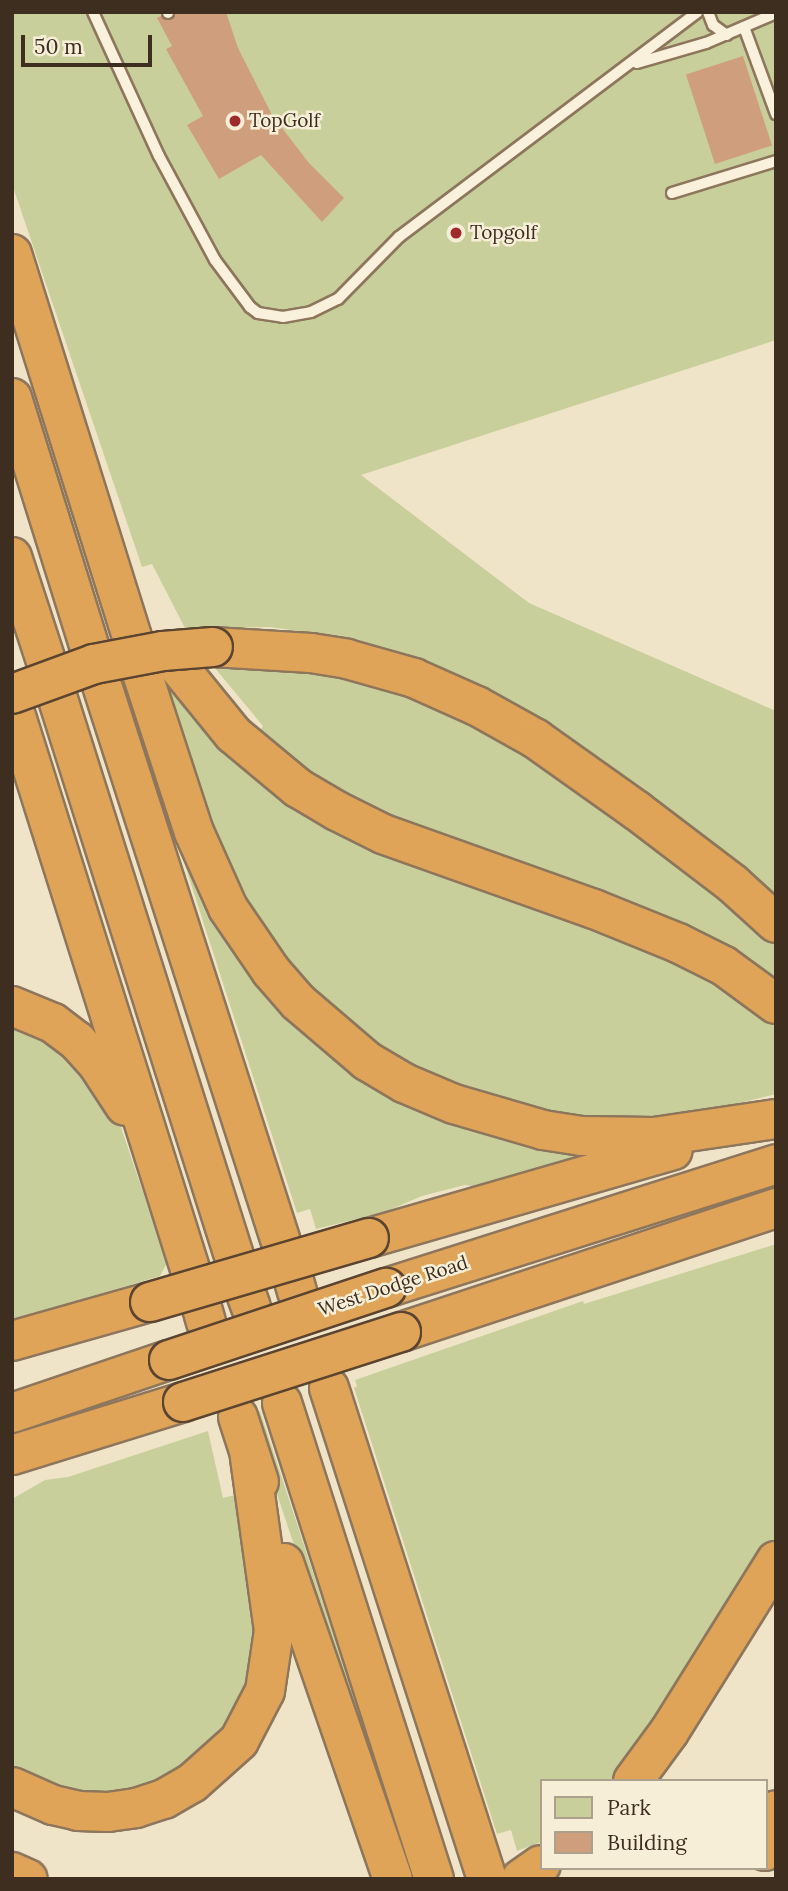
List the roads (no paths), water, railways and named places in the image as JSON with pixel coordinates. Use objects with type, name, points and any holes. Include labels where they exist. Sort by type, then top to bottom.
[{"type":"highway","points":[[12,254],[51,372],[138,594],[194,832],[228,908],[271,971],[298,1002],[367,1061],[404,1083],[454,1104],[543,1130],[582,1136],[654,1137],[776,1120]]},
{"type":"highway","points":[[12,398],[290,1269]]},
{"type":"highway","points":[[12,557],[243,1284]]},
{"type":"highway","points":[[199,1297],[13,702],[94,664],[163,651],[213,647],[311,653],[347,659],[414,678],[467,701],[536,739],[733,884],[776,923]]},
{"type":"highway","points":[[152,652],[233,734],[298,788],[337,811],[383,834],[594,909],[678,943],[724,966],[776,1004]]},
{"type":"highway","points":[[12,1006],[53,1023],[78,1041],[97,1063],[130,1114],[163,1182]]},
{"type":"highway","points":[[12,1341],[776,1120]]},
{"type":"highway","name":"West Dodge Road","points":[[12,1413],[386,1288],[776,1164]]},
{"type":"highway","points":[[12,1455],[401,1332],[776,1209]]},
{"type":"highway","points":[[329,1388],[487,1879]]},
{"type":"highway","points":[[282,1403],[434,1879]]},
{"type":"highway","points":[[238,1418],[306,1630],[393,1879]]},
{"type":"highway","points":[[12,1479],[76,1451],[125,1419]]},
{"type":"highway","points":[[12,1787],[53,1805],[78,1811],[108,1812],[136,1808],[164,1799],[192,1783],[219,1762],[239,1741],[265,1692],[274,1631],[250,1457]]},
{"type":"highway","points":[[634,1779],[669,1732],[776,1561]]},
{"type":"highway","points":[[767,1844],[776,1810]]},
{"type":"highway","points":[[769,1879],[776,1863]]},
{"type":"highway","points":[[522,1879],[540,1866]]},
{"type":"highway","points":[[12,1872],[28,1879]]},
{"type":"lane","points":[[93,12],[159,156],[215,260],[242,299],[258,313],[270,316],[312,312],[338,299],[399,237],[698,12]]},
{"type":"lane","points":[[708,12],[713,25],[727,35]]},
{"type":"lane","points":[[631,65],[727,35],[776,13]]},
{"type":"lane","points":[[744,27],[776,114]]},
{"type":"lane","points":[[672,193],[776,161]]},
{"type":"place","name":"TopGolf","points":[[235,121]]},
{"type":"place","name":"Topgolf","points":[[456,233]]}]
